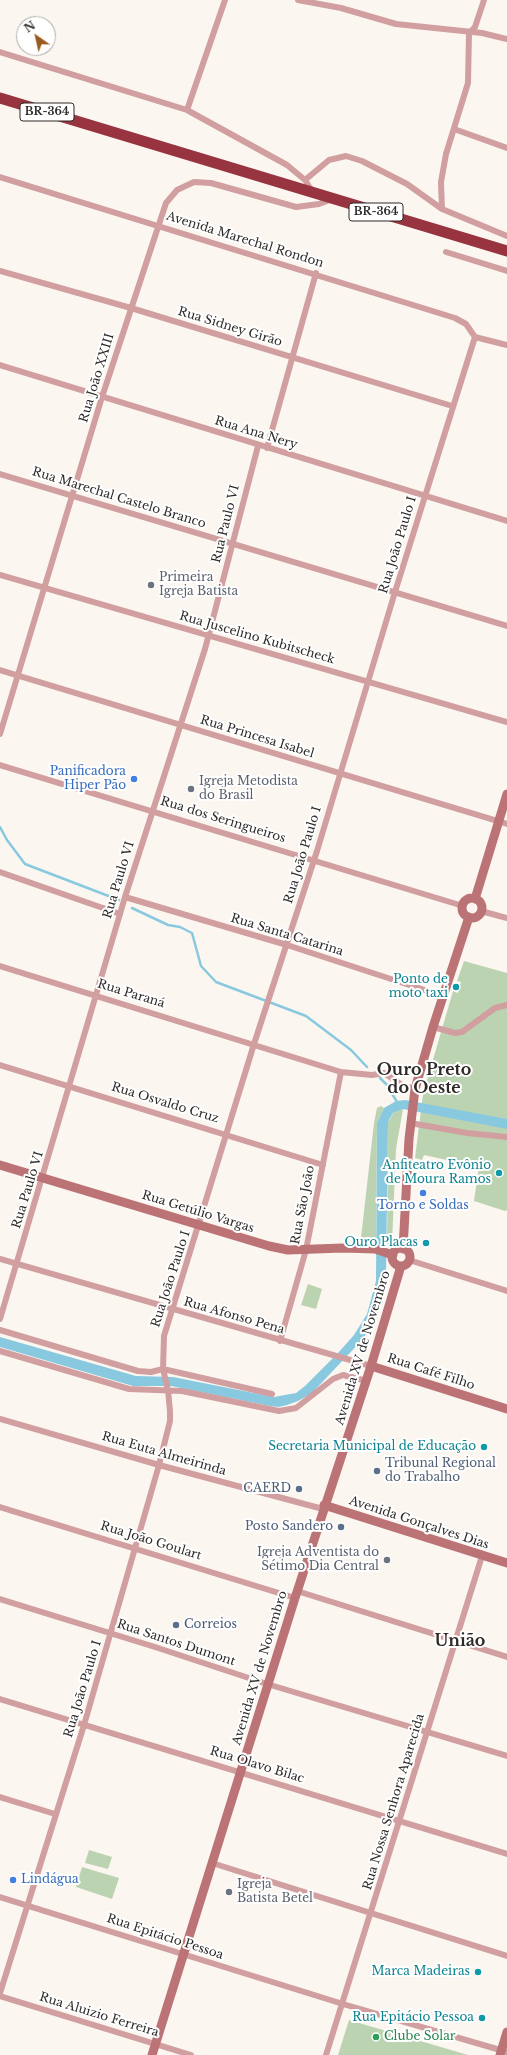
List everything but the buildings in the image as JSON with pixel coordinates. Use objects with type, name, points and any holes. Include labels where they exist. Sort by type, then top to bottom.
[{"type":"highway","name":"BR-364","points":[[0,98],[507,252]]},
{"type":"street","points":[[187,110],[225,0]]},
{"type":"street","points":[[298,0],[341,8],[396,24],[470,33],[482,33],[507,40]]},
{"type":"street","points":[[442,209],[441,182],[446,154],[468,83],[470,33],[475,27],[484,0]]},
{"type":"street","points":[[0,52],[187,110],[275,158],[305,180],[312,193]]},
{"type":"street","points":[[454,129],[507,148]]},
{"type":"street","points":[[305,180],[329,160],[346,156],[362,161],[407,184],[442,209],[507,236]]},
{"type":"street","name":"Avenida Marechal Rondon","points":[[0,177],[316,273],[455,318],[466,324],[475,337]]},
{"type":"street","name":"Rua João XXIII","points":[[0,734],[102,397],[163,209],[169,198],[182,186],[194,182],[211,183],[296,207],[319,204],[333,199]]},
{"type":"street","points":[[446,252],[507,271]]},
{"type":"street","name":"Rua Sidney Girão","points":[[0,271],[131,308],[452,406]]},
{"type":"street","points":[[267,448],[316,273]]},
{"type":"street","points":[[475,337],[506,344]]},
{"type":"street","name":"Rua João Paulo I","points":[[0,1993],[29,1905],[55,1814],[84,1725],[136,1548],[170,1421],[162,1343],[200,1225],[254,1044],[314,860],[452,406],[475,337]]},
{"type":"street","name":"Rua Ana Nery","points":[[0,365],[258,446],[507,521]]},
{"type":"street","name":"Rua Paulo VI","points":[[0,1320],[125,897],[208,636],[258,446]]},
{"type":"street","name":"Rua Marechal Castelo Branco","points":[[0,474],[507,626]]},
{"type":"street","name":"Rua Juscelino Kubitscheck","points":[[0,575],[507,722]]},
{"type":"street","name":"Rua Princesa Isabel","points":[[0,670],[503,823]]},
{"type":"street","name":"Rua dos Seringueiros","points":[[0,765],[153,810],[463,906]]},
{"type":"street","points":[[475,899],[503,823],[507,794]]},
{"type":"street","points":[[0,872],[120,914]]},
{"type":"street","name":"Rua Santa Catarina","points":[[125,897],[286,945],[443,996]]},
{"type":"street","points":[[469,899],[475,899],[480,902],[481,910],[478,916],[469,917],[463,911],[463,906],[469,899]]},
{"type":"street","points":[[481,910],[507,918]]},
{"type":"street","points":[[403,1249],[410,1123],[415,1089],[469,917]]},
{"type":"street","name":"Rua Paraná","points":[[0,966],[341,1072],[372,1075],[384,1074],[402,1085],[415,1089]]},
{"type":"street","points":[[433,1028],[455,1033],[462,1032],[495,1008],[507,1005]]},
{"type":"street","name":"Rua Osvaldo Cruz","points":[[0,1065],[70,1085],[323,1165]]},
{"type":"street","name":"Rua São João","points":[[280,1341],[306,1250],[341,1072]]},
{"type":"street","points":[[410,1123],[467,1133],[507,1137]]},
{"type":"street","name":"Rua Getúlio Vargas","points":[[0,1164],[269,1246],[288,1250],[343,1248],[374,1250],[390,1254]]},
{"type":"street","points":[[403,1249],[408,1252],[409,1260],[407,1264],[401,1266],[393,1261],[390,1254],[397,1250],[403,1249]]},
{"type":"street","name":"Rua Afonso Pena","points":[[0,1259],[280,1341],[348,1358]]},
{"type":"street","points":[[409,1260],[507,1291]]},
{"type":"street","name":"Avenida XV de Novembro","points":[[152,2055],[267,1684],[324,1507],[372,1366],[401,1266]]},
{"type":"street","points":[[0,1330],[138,1371],[151,1372],[182,1391],[279,1411],[296,1408],[333,1379],[343,1375],[367,1381]]},
{"type":"street","points":[[0,1351],[129,1388],[165,1381],[272,1394]]},
{"type":"street","name":"Rua Café Filho","points":[[348,1358],[507,1409]]},
{"type":"street","name":"Rua Euta Almeirinda","points":[[0,1419],[159,1465],[324,1507]]},
{"type":"street","name":"Rua João Goulart","points":[[0,1507],[455,1640],[507,1657]]},
{"type":"street","name":"Avenida Gonçalves Dias","points":[[324,1507],[507,1563]]},
{"type":"street","name":"Rua Nossa Senhora Aparecida","points":[[326,2055],[482,1556]]},
{"type":"street","name":"Rua Santos Dumont","points":[[0,1599],[267,1684],[507,1756]]},
{"type":"street","name":"Rua Olavo Bilac","points":[[0,1699],[240,1771],[507,1854]]},
{"type":"street","points":[[0,1797],[55,1814]]},
{"type":"street","points":[[212,1863],[507,1956]]},
{"type":"street","name":"Rua Epitácio Pessoa","points":[[0,1897],[503,2053]]},
{"type":"street","name":"Rua Aluizio Ferreira","points":[[0,1996],[191,2055]]},
{"type":"street","points":[[503,2053],[507,2032]]},
{"type":"green space","points":[[464,961],[507,973],[507,1210],[505,1211],[474,1201],[479,1167],[424,1155],[422,1160],[415,1158],[423,1094],[453,991],[458,993],[461,982],[457,981]]},
{"type":"green space","points":[[381,1106],[384,1108],[377,1123],[376,1241],[361,1238],[374,1123],[377,1108]]},
{"type":"green space","points":[[403,1109],[396,1149],[392,1243],[387,1245],[388,1123],[393,1113]]},
{"type":"green space","points":[[308,1284],[322,1289],[316,1309],[301,1305]]},
{"type":"green space","points":[[89,1850],[112,1857],[108,1869],[85,1863]]},
{"type":"green space","points":[[82,1867],[119,1878],[112,1899],[76,1887]]},
{"type":"green space","name":"Clube Solar","points":[[349,2020],[468,2055],[338,2055]]},
{"type":"water","points":[[405,1100],[507,1119],[507,1129],[403,1109],[393,1113],[388,1123],[386,1277],[383,1301],[374,1321],[363,1339],[312,1393],[298,1401],[279,1407],[171,1386],[133,1386],[0,1347],[0,1337],[136,1376],[173,1377],[274,1397],[296,1393],[338,1353],[354,1335],[367,1314],[376,1281],[377,1123],[384,1108],[396,1101]]},
{"type":"waterway","points":[[0,827],[7,840],[25,864],[119,900]]},
{"type":"waterway","points":[[132,908],[168,925],[180,927],[192,933],[201,966],[216,982],[306,1016],[351,1050],[367,1067]]},
{"type":"waterway","points":[[380,1078],[387,1085],[397,1102]]},
{"type":"place","name":"Primeira Igreja Batista","points":[[151,585]]},
{"type":"place","name":"Panificadora Hiper Pão","points":[[134,779]]},
{"type":"place","name":"Igreja Metodista do Brasil","points":[[191,789]]},
{"type":"place","name":"Ponto de moto taxi","points":[[456,987]]},
{"type":"place","name":"Anfiteatro Evônio de Moura Ramos","points":[[499,1173]]},
{"type":"place","name":"Torno e Soldas","points":[[423,1193]]},
{"type":"place","name":"Ouro Placas","points":[[426,1243]]},
{"type":"place","name":"Secretaria Municipal de Educação","points":[[484,1447]]},
{"type":"place","name":"Tribunal Regional do Trabalho","points":[[377,1471]]},
{"type":"place","name":"CAERD","points":[[299,1489]]},
{"type":"place","name":"Posto Sandero","points":[[341,1527]]},
{"type":"place","name":"Igreja Adventista do Sétimo Dia Central","points":[[387,1560]]},
{"type":"place","name":"Correios","points":[[176,1625]]},
{"type":"place","name":"Lindágua","points":[[13,1880]]},
{"type":"place","name":"Igreja Batista Betel","points":[[229,1892]]},
{"type":"place","name":"Marca Madeiras","points":[[478,1972]]},
{"type":"place","name":"Rua Epitácio Pessoa","points":[[482,2018]]},
{"type":"place","name":"Clube Solar","points":[[376,2037]]},
{"type":"district","name":"Ouro Preto do Oeste","points":[[424,1079]]},
{"type":"district","name":"União","points":[[460,1641]]}]
